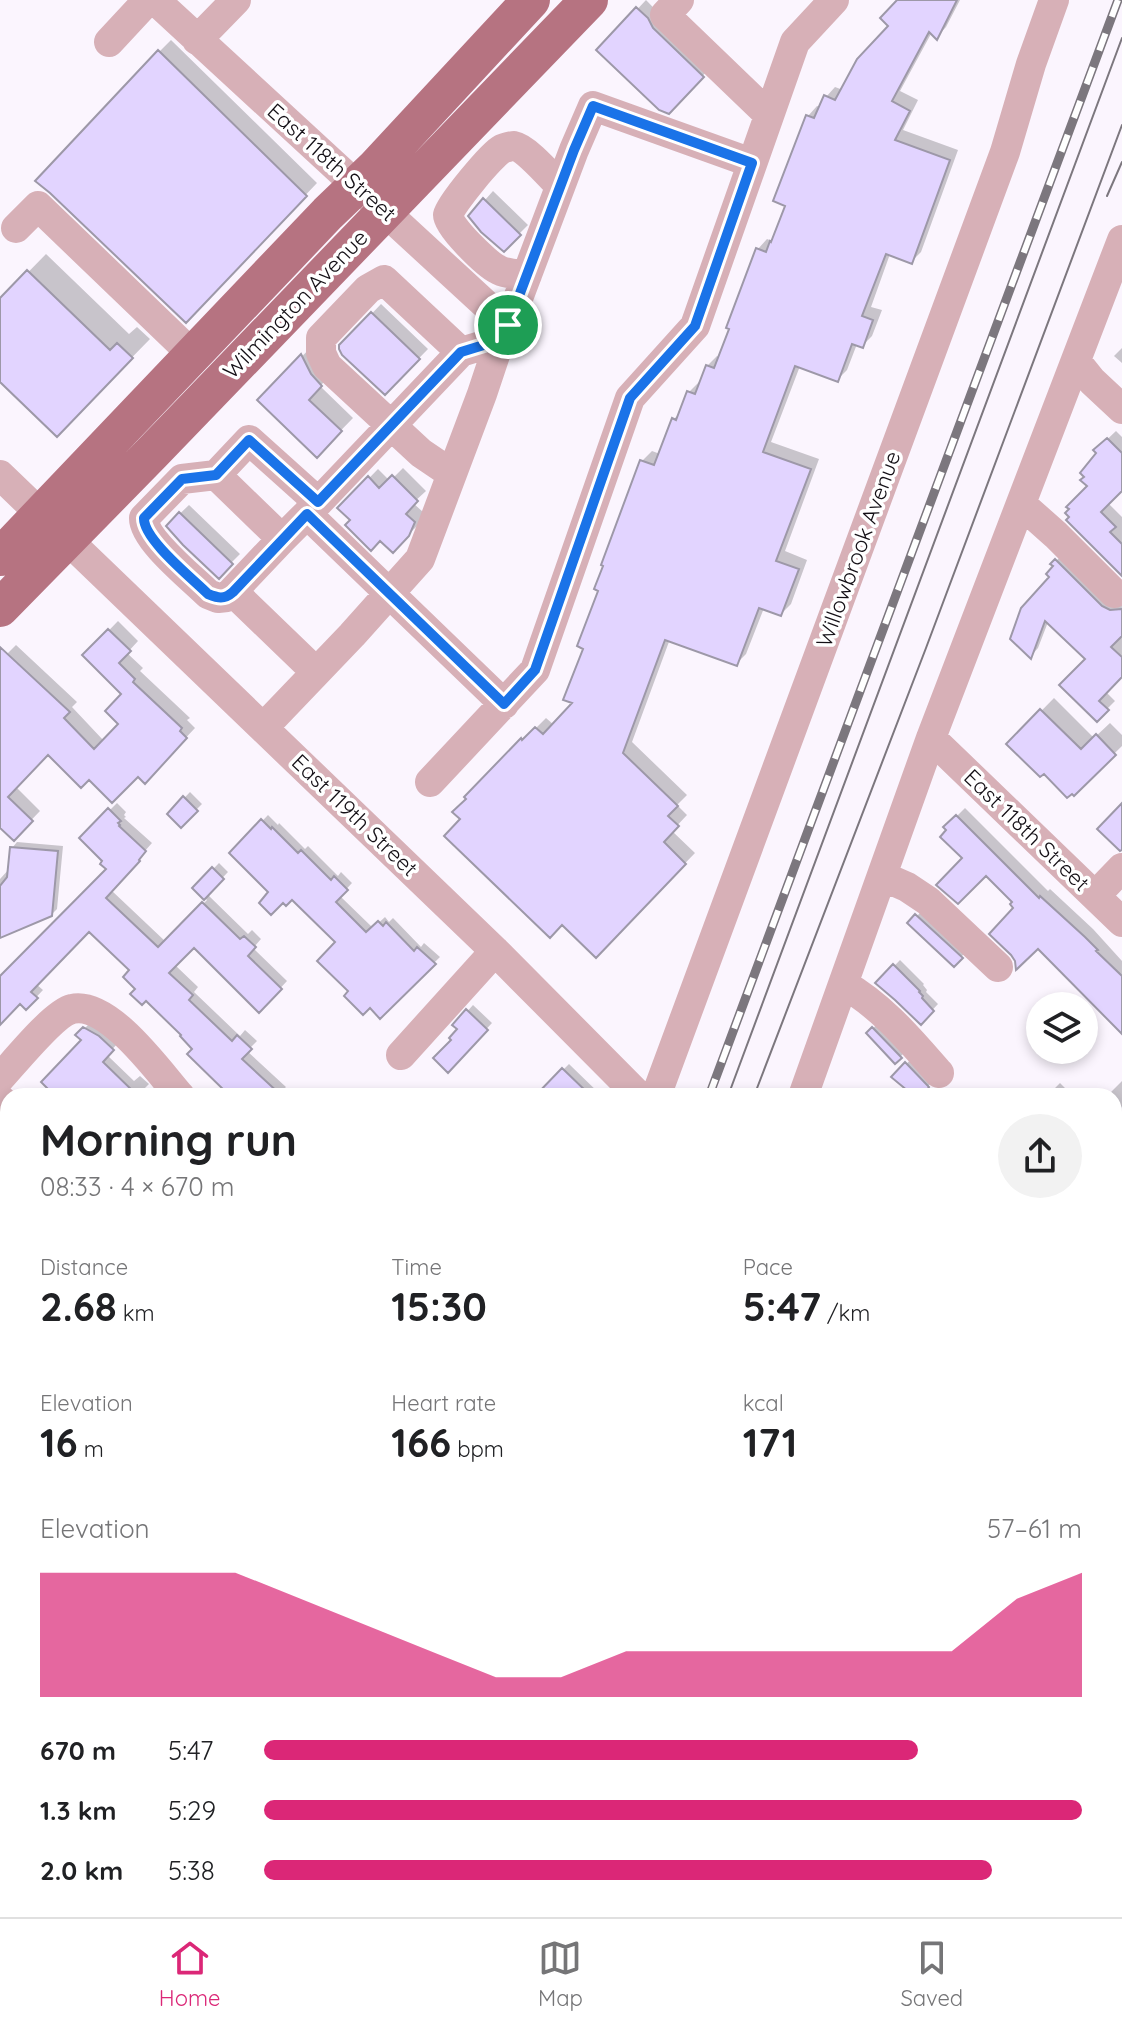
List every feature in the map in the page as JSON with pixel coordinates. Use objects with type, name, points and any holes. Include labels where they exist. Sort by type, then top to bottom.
[{"type":"main road","name":"Wilmington Avenue","points":[[0,608],[54,527],[193,355],[531,0]]},
{"type":"main road","name":"Wilmington Avenue","points":[[0,557],[54,527],[385,211],[589,0]]},
{"type":"street","points":[[109,42],[148,0]]},
{"type":"street","name":"East 118th Street","points":[[155,0],[358,185],[504,332]]},
{"type":"street","points":[[197,40],[236,0]]},
{"type":"street","points":[[679,0],[665,15],[769,115]]},
{"type":"street","points":[[430,782],[535,670],[630,398],[695,326],[795,42],[834,0]]},
{"type":"street","name":"Willowbrook Avenue","points":[[659,1088],[1005,152],[1054,0]]},
{"type":"street","points":[[264,727],[420,559],[504,332],[593,106],[752,163]]},
{"type":"street","points":[[527,275],[497,270],[455,229],[448,214],[489,161],[503,148],[514,146],[523,150],[560,186]]},
{"type":"street","points":[[16,228],[38,206],[193,355]]},
{"type":"street","points":[[806,1088],[931,738],[1122,240]]},
{"type":"street","points":[[452,474],[421,453],[327,366],[321,353],[321,338],[368,289],[384,280],[461,352]]},
{"type":"street","points":[[504,332],[461,352],[389,425],[313,508],[227,597],[208,594],[158,547],[144,525],[144,518],[182,479],[216,475],[249,440],[313,508],[388,594],[504,704]]},
{"type":"street","points":[[1076,361],[1122,409]]},
{"type":"street","name":"East 119th Street","points":[[0,475],[495,951],[631,1088]]},
{"type":"street","points":[[216,475],[275,546]]},
{"type":"street","points":[[1021,504],[1114,593]]},
{"type":"street","points":[[233,592],[316,672]]},
{"type":"street","name":"East 118th Street","points":[[931,738],[1122,922]]},
{"type":"street","points":[[1095,896],[1122,868]]},
{"type":"street","points":[[882,876],[928,901],[998,967]]},
{"type":"street","points":[[401,1055],[495,951]]},
{"type":"street","points":[[843,984],[864,996],[896,1024],[939,1073]]},
{"type":"street","points":[[0,1078],[51,1023],[71,1009],[90,1010],[109,1018],[173,1088]]},
{"type":"building","points":[[897,0],[957,0],[937,40],[929,32],[892,101],[910,111],[895,140],[950,160],[912,264],[886,254],[862,316],[873,320],[863,348],[852,344],[838,382],[795,366],[763,452],[811,469],[776,561],[799,569],[781,616],[759,608],[737,666],[665,640],[623,753],[678,806],[668,816],[679,826],[664,842],[686,864],[596,958],[562,925],[550,938],[444,836],[460,819],[452,812],[466,799],[464,797],[521,738],[535,727],[543,734],[572,703],[563,700],[583,649],[577,646],[598,591],[594,589],[601,565],[640,460],[654,465],[672,418],[676,420],[687,391],[695,394],[706,365],[714,368],[756,248],[766,252],[785,206],[773,201],[806,115],[814,118],[824,95],[835,100],[857,59],[888,26],[880,18]]},
{"type":"building","points":[[636,7],[648,18],[653,28],[704,77],[669,114],[659,110],[596,50]]},
{"type":"building","points":[[158,50],[307,196],[186,323],[35,181]]},
{"type":"building","points":[[483,198],[521,235],[504,252],[468,216]]},
{"type":"building","points":[[27,270],[110,350],[117,343],[133,358],[57,437],[0,382],[0,298]]},
{"type":"building","points":[[371,312],[420,359],[385,395],[339,349],[339,345]]},
{"type":"building","points":[[301,354],[311,374],[322,386],[309,400],[342,431],[317,458],[257,400]]},
{"type":"building","points":[[1107,438],[1122,453],[1122,491],[1101,512],[1116,527],[1110,532],[1122,544],[1122,576],[1066,520],[1069,517],[1065,513],[1069,509],[1066,507],[1087,486],[1080,480],[1084,477],[1080,473],[1096,453],[1093,450]]},
{"type":"building","points":[[392,475],[418,501],[406,514],[415,522],[409,536],[393,553],[380,541],[371,551],[345,525],[350,520],[337,508],[368,476],[379,488]]},
{"type":"building","points":[[179,512],[233,564],[219,579],[166,526]]},
{"type":"building","points":[[1055,559],[1102,606],[1110,610],[1122,609],[1122,636],[1111,647],[1122,657],[1122,677],[1099,701],[1109,710],[1097,722],[1059,685],[1085,659],[1045,621],[1031,659],[1010,639],[1021,608],[1049,577],[1046,574]]},
{"type":"building","points":[[108,629],[131,651],[119,663],[135,679],[133,682],[182,728],[180,731],[187,738],[145,784],[138,777],[112,803],[89,780],[81,788],[48,755],[8,797],[33,821],[14,841],[0,828],[0,647],[70,712],[64,718],[94,749],[118,724],[105,711],[121,694],[82,655]]},
{"type":"building","points":[[1040,709],[1081,749],[1096,734],[1116,755],[1074,796],[1072,794],[1067,798],[1044,774],[1040,777],[1006,744]]},
{"type":"building","points":[[183,796],[198,811],[181,828],[167,814]]},
{"type":"building","points":[[1122,803],[1122,850],[1120,851],[1097,829]]},
{"type":"building","points":[[108,808],[121,821],[119,826],[146,851],[106,898],[158,947],[202,902],[240,939],[244,936],[256,947],[248,956],[282,989],[259,1013],[194,948],[169,973],[193,995],[189,1000],[232,1041],[237,1035],[252,1049],[242,1059],[273,1088],[222,1088],[187,1054],[192,1049],[181,1035],[146,1001],[142,1005],[130,994],[135,989],[123,977],[129,970],[89,932],[31,992],[38,998],[26,1010],[20,1004],[0,1025],[0,976],[106,869],[79,838]]},
{"type":"building","points":[[956,815],[1122,976],[1122,1034],[1098,1010],[1098,992],[1080,992],[1038,949],[1016,970],[1011,955],[989,934],[1013,908],[1012,902],[986,876],[958,904],[936,885],[962,858],[940,837],[946,830],[943,827]]},
{"type":"building","points":[[261,819],[298,853],[301,850],[331,880],[334,876],[348,890],[336,902],[366,932],[378,921],[383,926],[386,922],[414,951],[417,947],[436,964],[380,1019],[370,1008],[363,1015],[344,996],[348,991],[317,961],[335,942],[292,900],[286,906],[283,903],[271,915],[259,903],[268,892],[229,853]]},
{"type":"building","points":[[10,847],[58,851],[52,916],[0,938],[0,886],[7,877]]},
{"type":"building","points":[[212,867],[224,879],[204,900],[192,888]]},
{"type":"building","points":[[915,914],[963,958],[954,967],[907,923]]},
{"type":"building","points":[[893,964],[920,991],[934,1011],[921,1025],[875,983]]},
{"type":"building","points":[[466,1009],[488,1030],[448,1073],[433,1058],[451,1040],[449,1038],[457,1029],[452,1025]]},
{"type":"building","points":[[83,1027],[114,1050],[103,1062],[130,1088],[47,1088],[41,1082],[81,1040],[75,1035]]},
{"type":"building","points":[[872,1027],[902,1058],[895,1064],[866,1033]]},
{"type":"building","points":[[905,1062],[929,1087],[904,1088],[891,1077]]},
{"type":"building","points":[[562,1068],[583,1088],[543,1088]]},
{"type":"tram line","points":[[731,1088],[1122,38]]},
{"type":"tram line","points":[[757,1088],[1122,125]]},
{"type":"tram line","points":[[1107,196],[1122,162]]},
{"type":"railway","points":[[712,1088],[1118,0]]},
{"type":"route","points":[[593,106],[752,163],[695,326],[630,398],[535,670],[504,704],[307,514],[227,597],[208,594],[148,534],[144,518],[172,488],[182,479],[216,475],[249,440],[318,502],[461,352],[500,340],[508,325],[593,106]]}]
